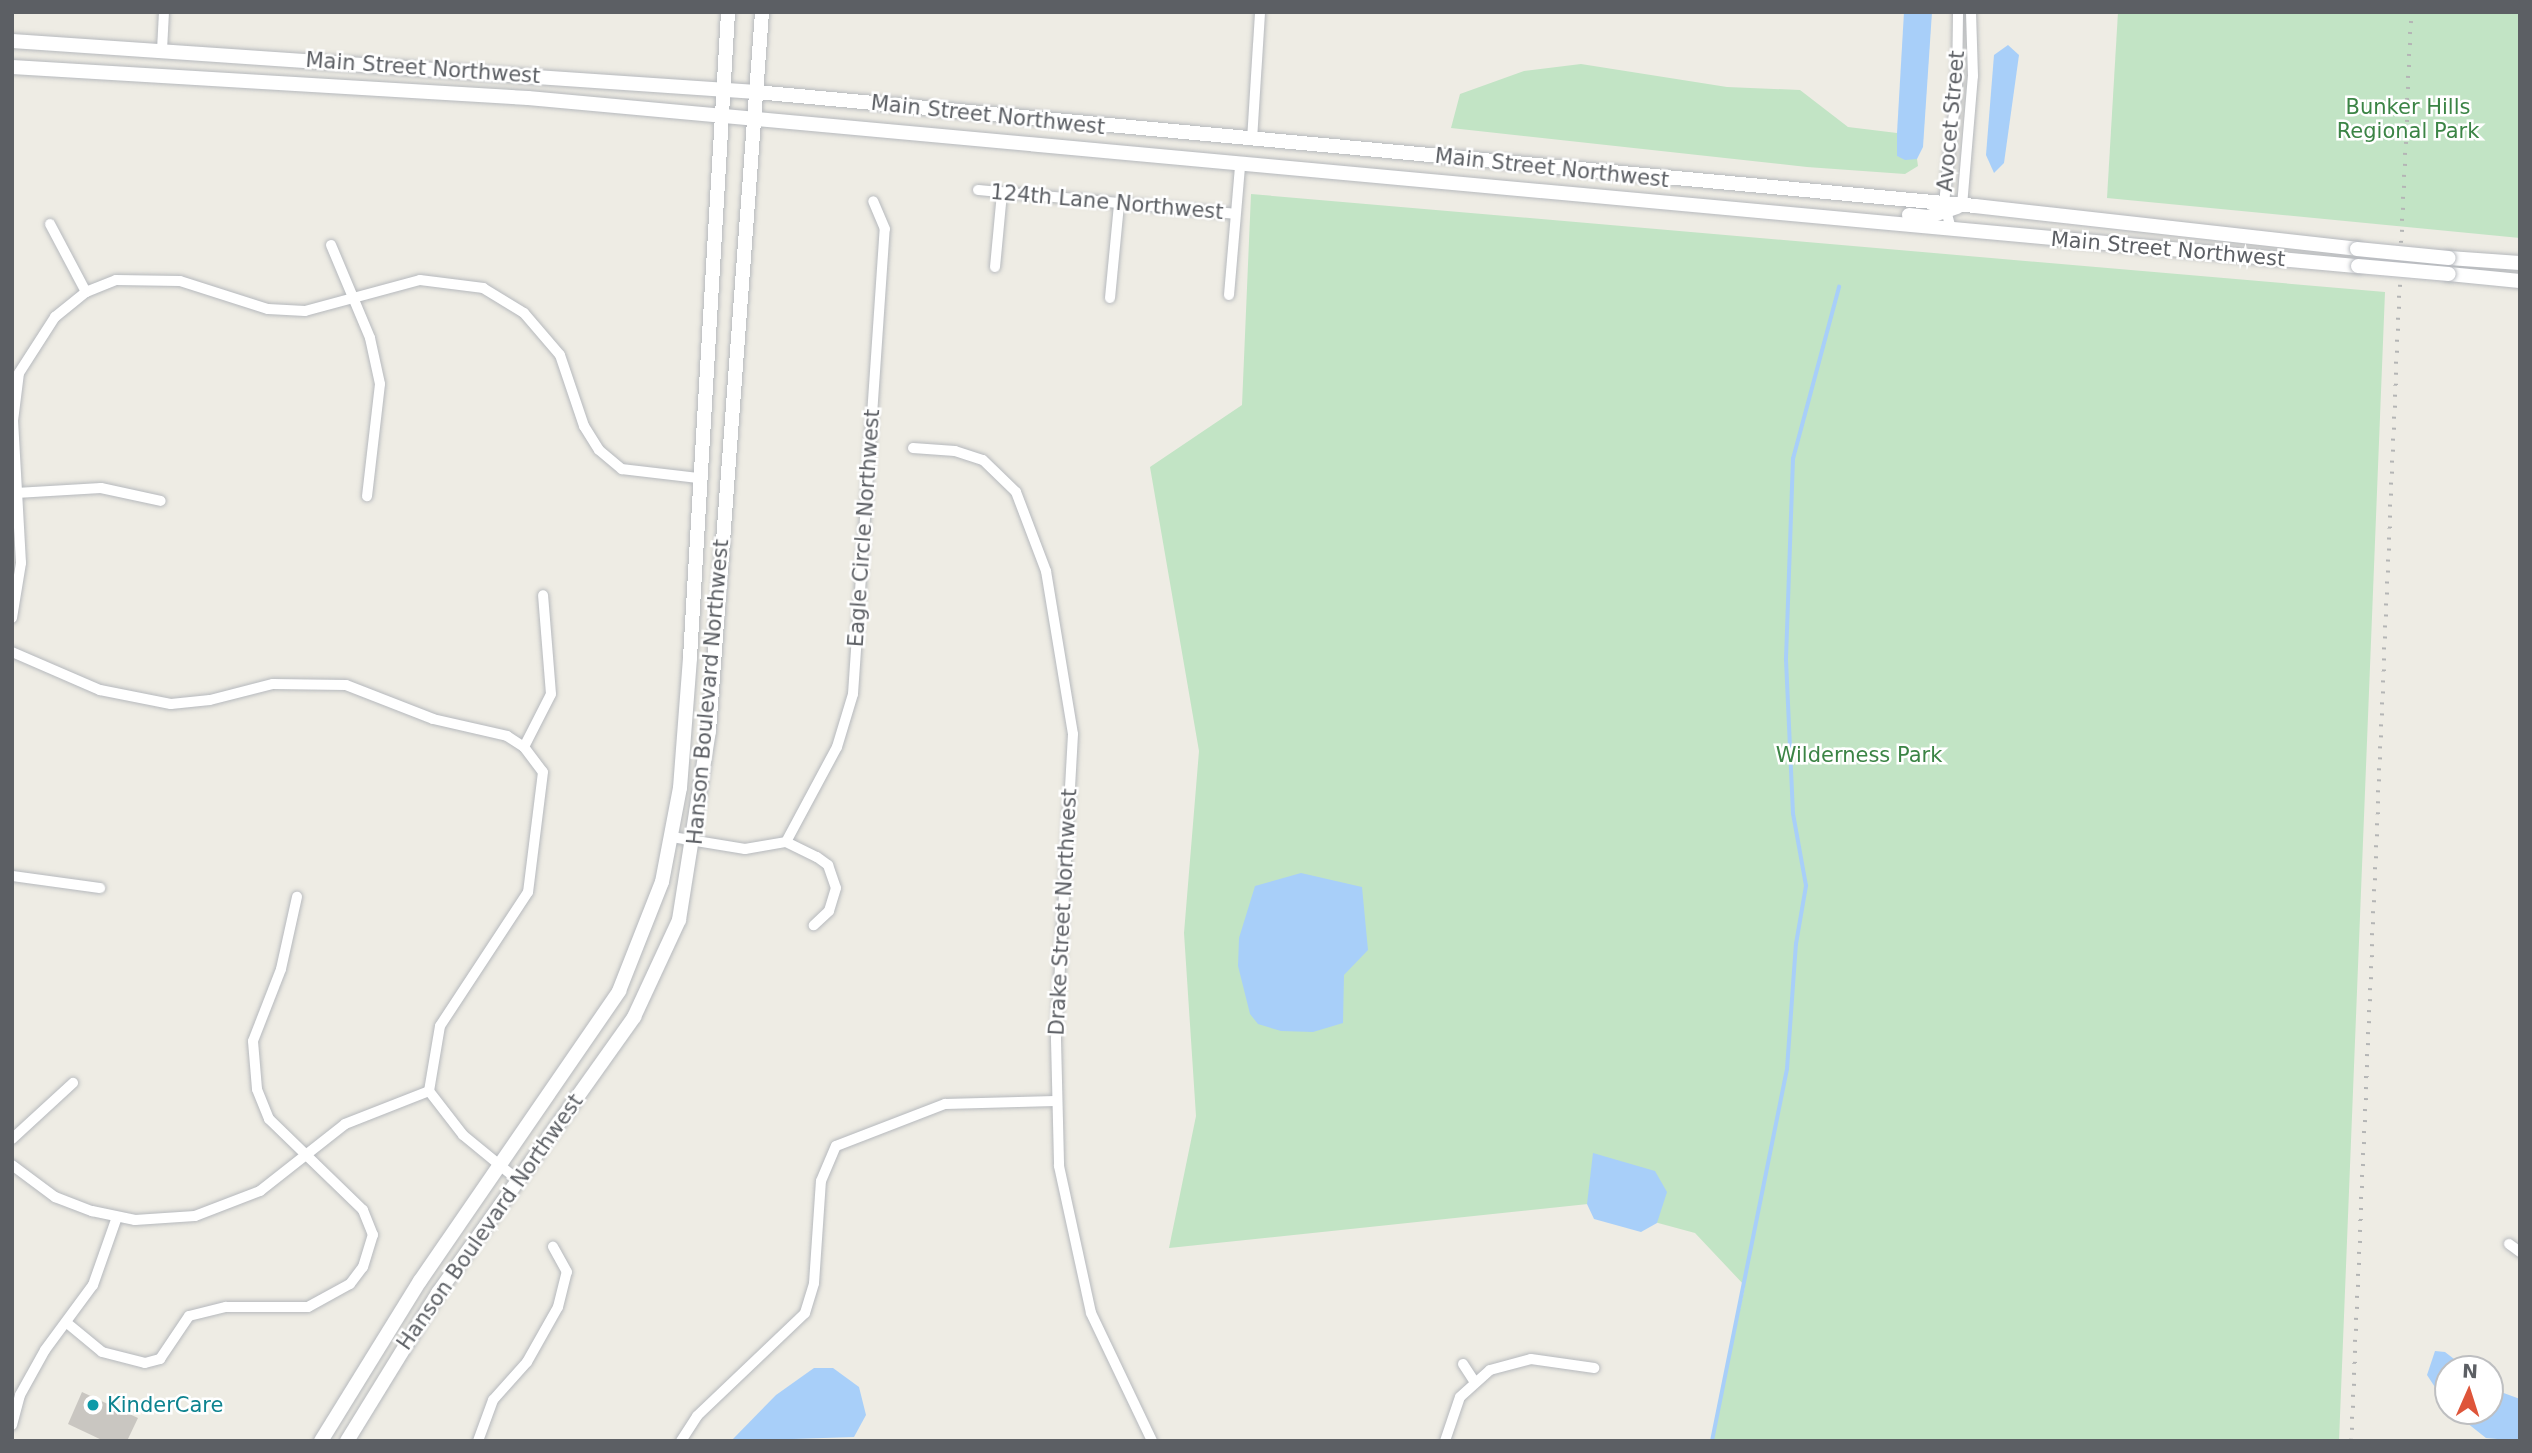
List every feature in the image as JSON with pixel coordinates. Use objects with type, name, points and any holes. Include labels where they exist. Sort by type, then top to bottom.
[{"type":"main road","name":"Hanson Boulevard Northwest","points":[[321,1441],[420,1281],[619,991],[651,919],[672,837],[699,478],[728,12]]},
{"type":"main road","name":"Hanson Boulevard Northwest","points":[[347,1441],[438,1293],[519,1181],[653,984],[679,920],[695,844],[709,731],[762,12]]},
{"type":"main road","name":"Main Street Northwest","points":[[12,41],[722,89],[1945,207],[1962,206],[2357,249],[2520,263]]},
{"type":"main road","name":"Main Street Northwest","points":[[12,67],[528,98],[1240,166],[1817,215],[2520,281]]},
{"type":"main road","name":"Main Street Northwest","points":[[1817,215],[1839,208],[1928,217],[1945,207]]},
{"type":"street","points":[[162,50],[164,12]]},
{"type":"street","points":[[1252,140],[1260,12]]},
{"type":"street","name":"Avocet Street","points":[[1951,229],[1945,207],[1957,86],[1958,12]]},
{"type":"street","name":"Avocet Street","points":[[1962,206],[1972,76],[1971,12]]},
{"type":"street","points":[[1229,295],[1240,166]]},
{"type":"street","name":"124th Lane Northwest","points":[[978,190],[1235,214]]},
{"type":"street","points":[[995,267],[1002,193]]},
{"type":"street","name":"Eagle Circle Northwest","points":[[786,842],[837,747],[853,694],[885,229],[873,201]]},
{"type":"street","points":[[1110,298],[1119,204]]},
{"type":"street","points":[[50,224],[86,292]]},
{"type":"street","points":[[331,245],[354,302],[380,384],[368,496]]},
{"type":"street","points":[[12,618],[21,563],[13,421],[19,373],[55,317],[86,292],[116,280],[156,278],[268,309],[304,311],[354,302],[420,280],[466,282],[506,299],[560,355],[584,426],[599,450],[622,469],[699,478]]},
{"type":"street","name":"Drake Street Northwest","points":[[913,447],[955,451],[983,460],[1016,492],[1057,616],[1073,734],[1055,1101],[1059,1166],[1091,1313],[1152,1441]]},
{"type":"street","points":[[16,493],[101,488],[161,501]]},
{"type":"street","points":[[524,747],[551,694],[543,596]]},
{"type":"street","points":[[12,652],[100,690],[171,704],[210,700],[272,684],[346,685],[433,719],[507,736],[524,747],[543,772],[528,892],[440,1026],[429,1091],[463,1135],[519,1181]]},
{"type":"street","points":[[672,837],[695,844],[745,849],[786,842],[828,864],[835,875],[835,900],[814,925]]},
{"type":"street","points":[[12,876],[100,888]]},
{"type":"street","points":[[66,1323],[102,1352],[145,1363],[160,1359],[189,1316],[205,1309],[308,1307],[350,1284],[370,1253],[370,1222],[356,1198],[326,1179],[269,1119],[262,1103],[253,1041],[281,969],[297,897]]},
{"type":"street","points":[[12,1139],[73,1083]]},
{"type":"street","points":[[12,1165],[55,1197],[117,1217],[168,1219],[222,1209],[260,1191],[304,1155],[366,1113],[429,1091]]},
{"type":"street","points":[[681,1441],[697,1416],[805,1312],[814,1283],[821,1181],[836,1146],[945,1104],[1055,1101]]},
{"type":"street","points":[[12,1424],[24,1387],[93,1286],[117,1217]]},
{"type":"street","points":[[2509,1244],[2520,1252]]},
{"type":"street","points":[[478,1441],[493,1400],[527,1362],[558,1307],[567,1272],[553,1247]]},
{"type":"street","points":[[1445,1441],[1460,1397],[1474,1381],[1490,1370],[1531,1359],[1594,1367]]},
{"type":"street","points":[[1463,1364],[1474,1381]]},
{"type":"green space","name":"Bunker Hills Regional Park","points":[[2118,12],[2520,12],[2520,238],[2107,198]]},
{"type":"green space","points":[[1581,64],[1727,87],[1800,90],[1848,127],[1897,133],[1897,156],[1917,159],[1918,166],[1905,174],[1807,167],[1451,128],[1460,94],[1524,71]]},
{"type":"green space","name":"Wilderness Park","points":[[1251,194],[2385,292],[2339,1441],[1712,1441],[1745,1286],[1695,1233],[1588,1204],[1169,1248],[1196,1116],[1184,933],[1199,751],[1150,467],[1242,405]]},
{"type":"water","points":[[1904,12],[1932,12],[1923,147],[1917,159],[1905,160],[1897,156]]},
{"type":"water","points":[[2008,45],[2019,55],[2004,163],[1994,173],[1986,155],[1994,55]]},
{"type":"water","points":[[1301,873],[1362,887],[1368,950],[1344,975],[1343,1023],[1313,1032],[1281,1031],[1258,1024],[1250,1014],[1238,966],[1239,938],[1255,886]]},
{"type":"water","points":[[1593,1153],[1655,1171],[1667,1192],[1657,1223],[1641,1232],[1594,1219],[1587,1204]]},
{"type":"water","points":[[2435,1351],[2449,1355],[2434,1355],[2434,1386],[2427,1375]]},
{"type":"water","points":[[814,1368],[833,1368],[859,1387],[866,1415],[854,1437],[731,1441],[776,1395]]},
{"type":"water","points":[[2504,1393],[2520,1399],[2520,1441],[2486,1438],[2470,1425],[2504,1425]]},
{"type":"building","name":"KinderCare","points":[[82,1392],[138,1418],[127,1441],[104,1441],[68,1424]]},
{"type":"waterway","points":[[1712,1441],[1787,1069],[1796,944],[1806,886],[1793,814],[1786,659],[1793,459],[1839,287]]},
{"type":"railway","points":[[2351,1441],[2411,12]]},
{"type":"place","name":"KinderCare","points":[[93,1405]]}]
